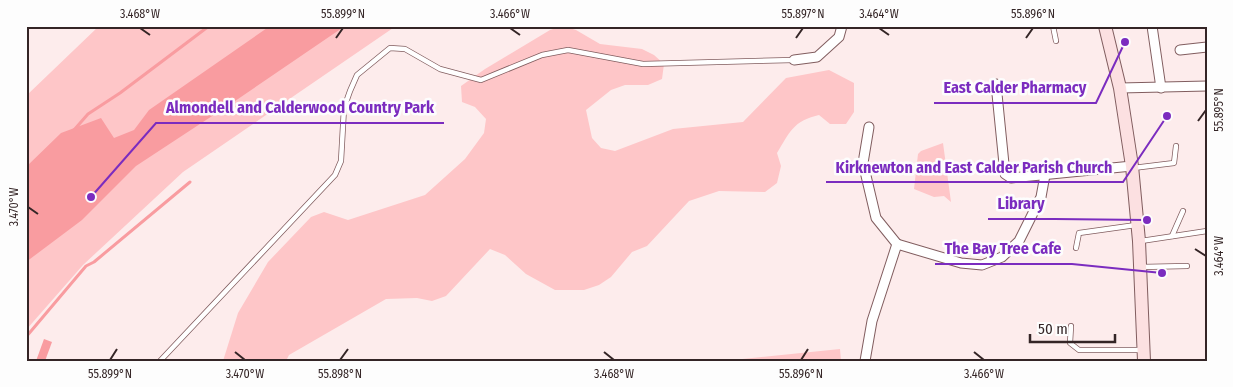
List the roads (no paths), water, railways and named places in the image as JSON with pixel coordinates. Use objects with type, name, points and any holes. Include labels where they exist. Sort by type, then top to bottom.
[{"type":"main road","points":[[1105,26],[1120,88],[1132,167],[1138,224],[1144,356]]},
{"type":"street","points":[[794,60],[817,57],[838,37],[842,26]]},
{"type":"street","points":[[1152,26],[1161,88]]},
{"type":"street","points":[[1180,50],[1207,47]]},
{"type":"street","points":[[996,84],[1005,174],[1011,178],[1132,167]]},
{"type":"street","points":[[1120,88],[1207,86]]},
{"type":"street","points":[[868,127],[863,163],[876,218],[897,244],[961,263],[982,265],[1002,257],[1019,241],[1042,197],[1046,174]]},
{"type":"street","points":[[865,361],[872,321],[897,244]]},
{"type":"lane","points":[[1053,26],[1056,41]]},
{"type":"lane","points":[[160,361],[335,174],[341,161],[344,108],[350,91],[357,75],[390,48],[405,49],[440,69],[481,80],[542,55],[568,50],[643,64],[794,60]]},
{"type":"lane","points":[[1132,167],[1174,163],[1176,146]]},
{"type":"lane","points":[[1172,236],[1183,211]]},
{"type":"lane","points":[[1076,248],[1079,233],[1138,224]]},
{"type":"lane","points":[[1139,241],[1207,231]]},
{"type":"lane","points":[[1140,267],[1187,266]]},
{"type":"lane","points":[[1071,326],[1070,343],[1079,350],[1144,356]]},
{"type":"waterway","points":[[74,130],[88,114],[120,93],[209,26]]},
{"type":"waterway","points":[[26,337],[86,266],[94,262],[190,182]]},
{"type":"place","name":"East Calder Pharmacy","points":[[1125,42]]},
{"type":"place","name":"Kirknewton and East Calder Parish Church","points":[[1167,116]]},
{"type":"place","name":"Almondell and Calderwood Country Park","points":[[91,197]]},
{"type":"place","name":"Library","points":[[1147,220]]},
{"type":"place","name":"The Bay Tree Cafe","points":[[1162,273]]}]
